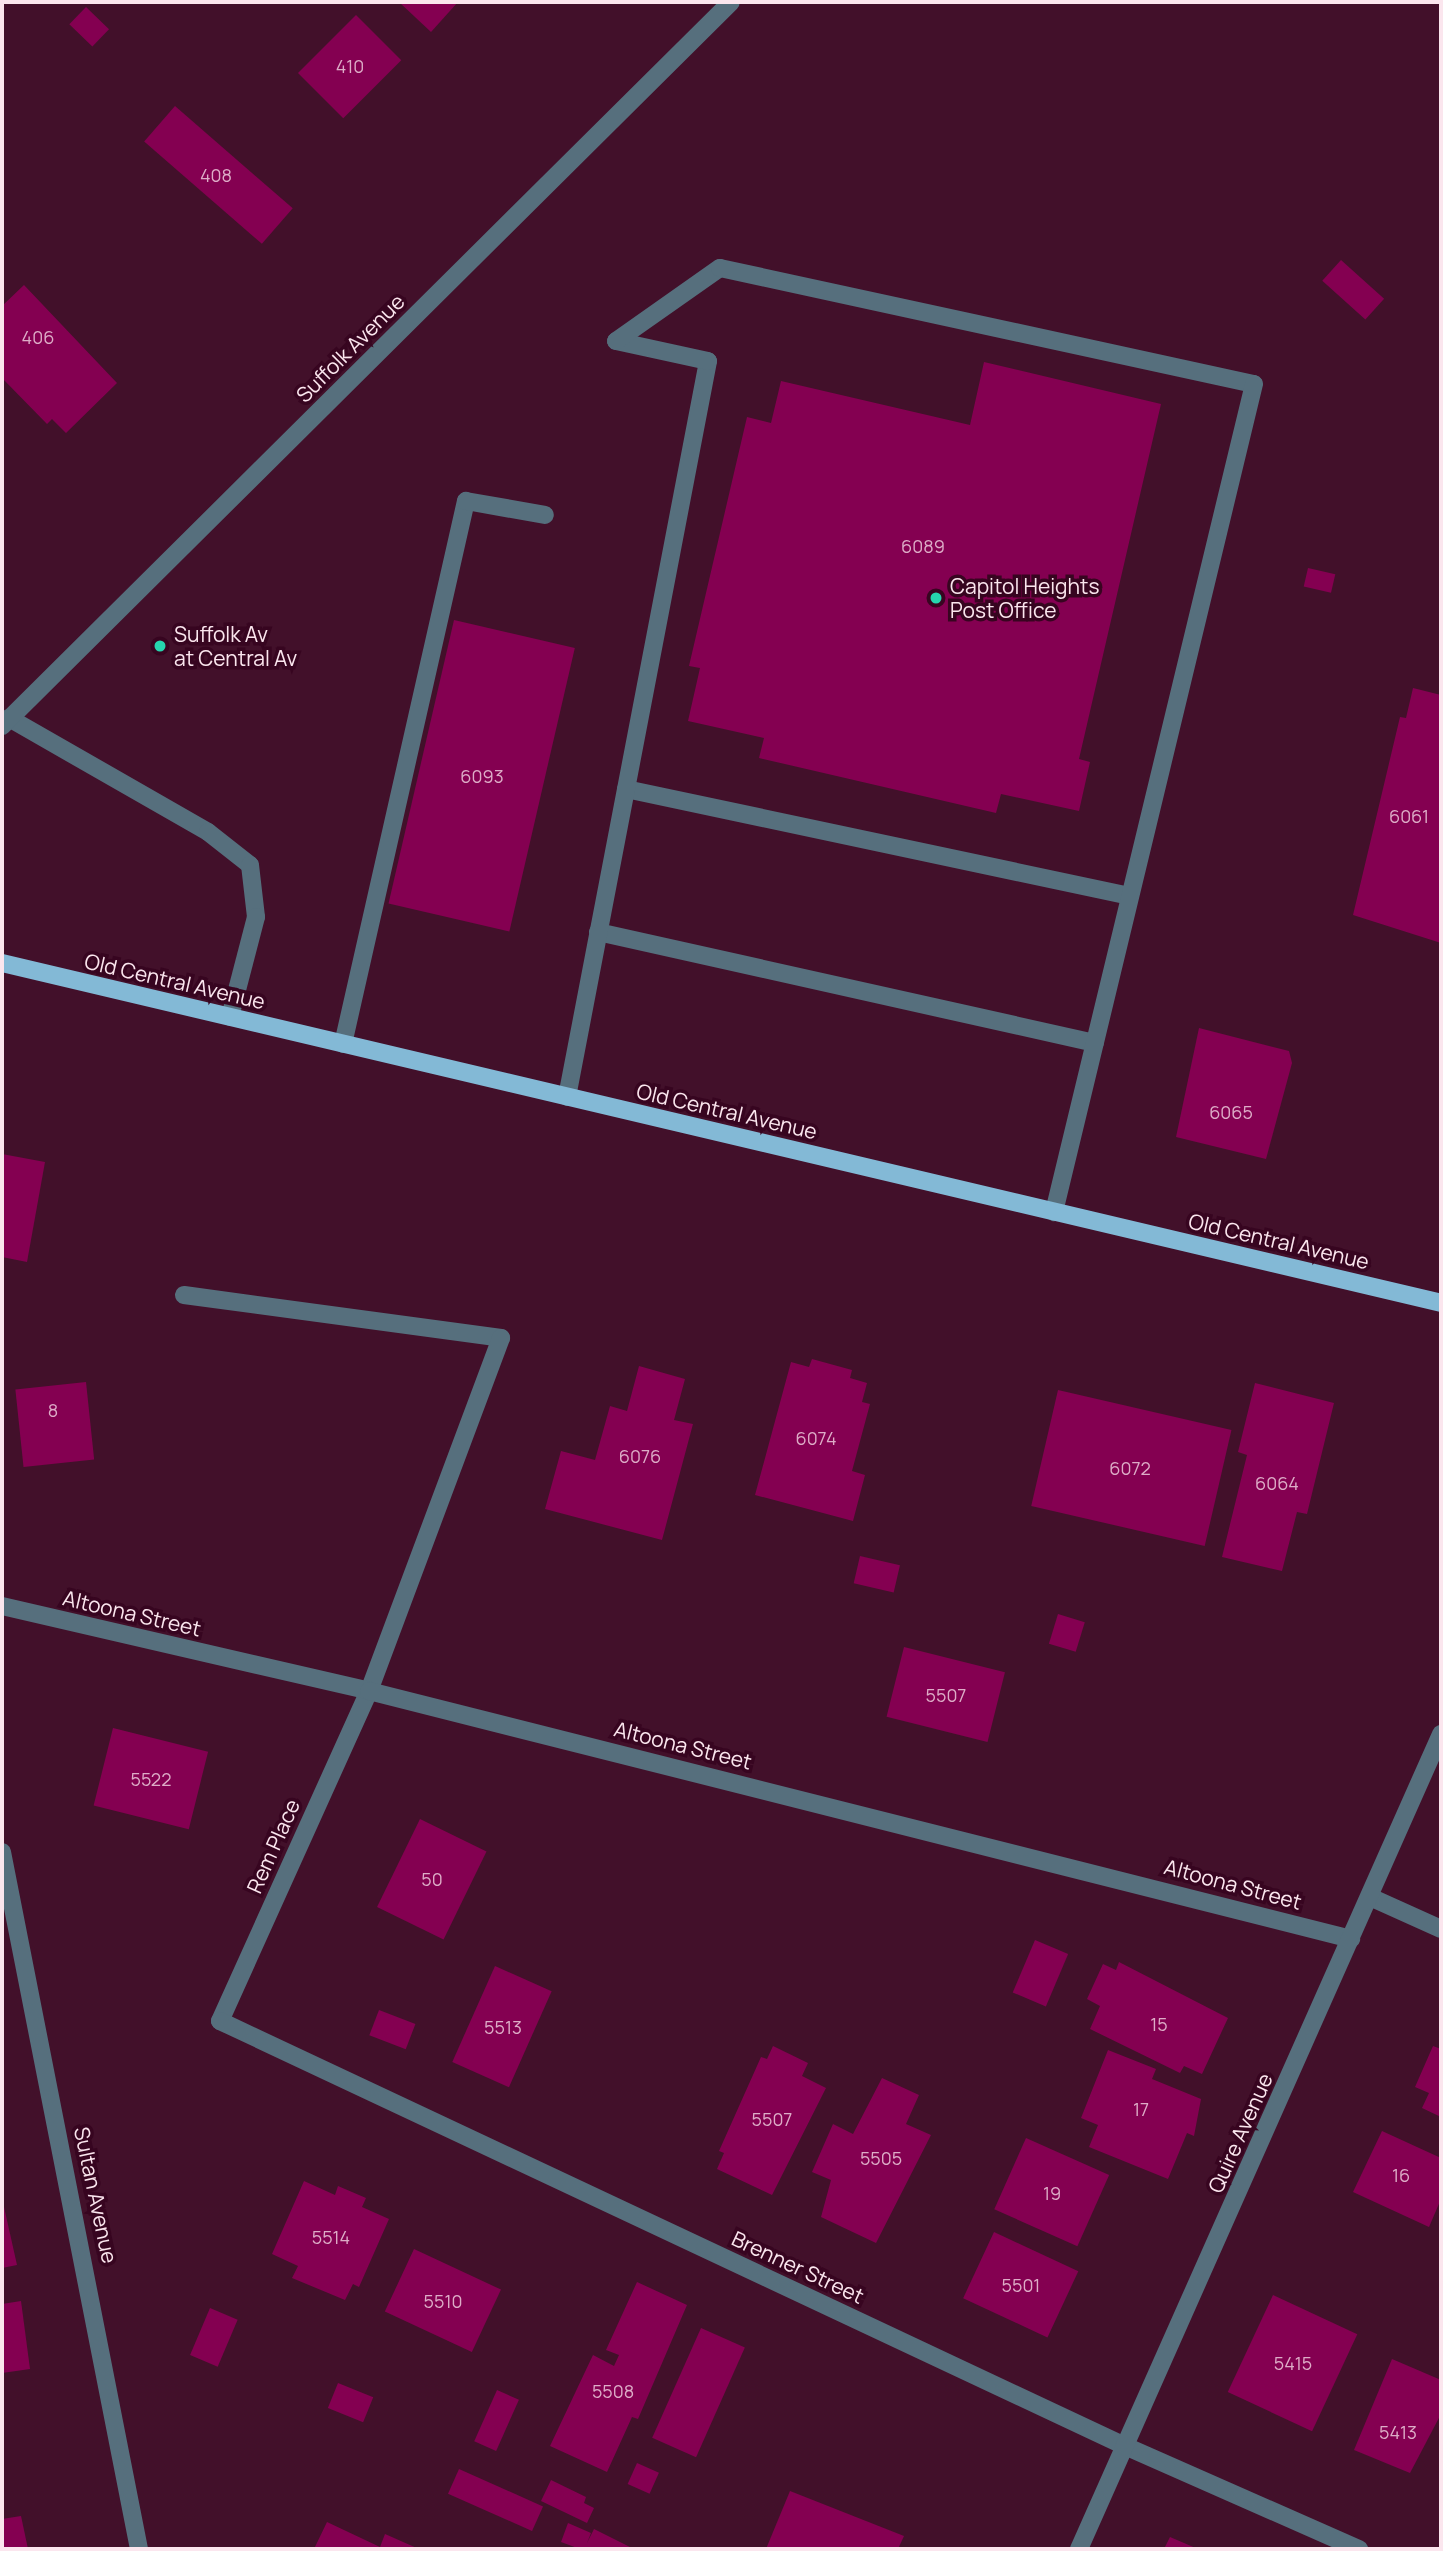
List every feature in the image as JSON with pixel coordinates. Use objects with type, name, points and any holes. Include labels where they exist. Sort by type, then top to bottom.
[{"type":"main road","name":"Old Central Avenue","points":[[2,963],[1441,1303]]},
{"type":"street","name":"Suffolk Avenue","points":[[6,722],[731,2]]},
{"type":"street","points":[[567,1097],[708,361],[616,341],[720,268],[1254,384],[1054,1212]]},
{"type":"street","points":[[343,1044],[466,501],[545,515]]},
{"type":"street","points":[[6,722],[208,832],[250,865],[256,917],[230,1017]]},
{"type":"street","points":[[626,789],[1130,896]]},
{"type":"street","points":[[598,932],[1095,1042]]},
{"type":"street","name":"Rem Place","points":[[184,1295],[501,1338],[369,1690],[220,2021]]},
{"type":"street","name":"Altoona Street","points":[[2,1606],[369,1690],[1351,1939]]},
{"type":"street","name":"Quire Avenue","points":[[1079,2549],[1441,1734]]},
{"type":"street","name":"Sultan Avenue","points":[[2,1852],[139,2549]]},
{"type":"street","points":[[1370,1897],[1441,1929]]},
{"type":"street","name":"Brenner Street","points":[[220,2021],[1125,2446],[1359,2549]]},
{"type":"building","points":[[399,2],[458,2],[431,32]]},
{"type":"building","points":[[86,7],[109,29],[92,46],[69,24]]},
{"type":"building","points":[[356,15],[401,60],[343,118],[298,73]]},
{"type":"building","points":[[175,106],[293,208],[262,244],[144,141]]},
{"type":"building","points":[[1341,260],[1384,299],[1365,320],[1322,281]]},
{"type":"building","points":[[24,285],[117,383],[66,433],[52,419],[47,424],[2,378],[2,306]]},
{"type":"building","points":[[984,362],[1161,404],[1079,759],[1090,762],[1079,811],[1001,794],[996,813],[759,758],[764,738],[688,721],[700,668],[689,666],[747,417],[771,423],[781,381],[970,425]]},
{"type":"building","points":[[1308,568],[1335,574],[1331,593],[1304,587]]},
{"type":"building","points":[[454,620],[575,648],[509,931],[389,904]]},
{"type":"building","points":[[1413,688],[1441,695],[1441,943],[1353,915],[1400,717],[1406,718]]},
{"type":"building","points":[[1199,1028],[1289,1051],[1292,1063],[1266,1159],[1176,1137]]},
{"type":"building","points":[[2,1154],[45,1162],[27,1262],[2,1257]]},
{"type":"building","points":[[812,1359],[852,1370],[850,1378],[867,1383],[862,1402],[870,1404],[852,1471],[865,1475],[853,1521],[755,1495],[791,1362],[809,1367]]},
{"type":"building","points":[[639,1366],[685,1379],[674,1420],[693,1424],[662,1540],[545,1509],[561,1451],[595,1460],[610,1406],[627,1411]]},
{"type":"building","points":[[86,1382],[94,1460],[24,1467],[15,1389]]},
{"type":"building","points":[[1255,1383],[1334,1403],[1307,1514],[1297,1512],[1282,1571],[1222,1557],[1247,1455],[1238,1452]]},
{"type":"building","points":[[1058,1390],[1231,1430],[1205,1546],[1031,1506]]},
{"type":"building","points":[[860,1556],[900,1565],[894,1593],[854,1583]]},
{"type":"building","points":[[1058,1614],[1085,1622],[1076,1652],[1049,1644]]},
{"type":"building","points":[[904,1647],[1005,1672],[987,1742],[887,1717]]},
{"type":"building","points":[[113,1728],[208,1752],[189,1829],[94,1806]]},
{"type":"building","points":[[420,1819],[487,1851],[444,1940],[377,1907]]},
{"type":"building","points":[[1035,1940],[1068,1954],[1046,2007],[1013,1992]]},
{"type":"building","points":[[1119,1962],[1228,2018],[1202,2074],[1184,2066],[1180,2073],[1090,2029],[1100,2006],[1087,1999],[1103,1964],[1116,1970]]},
{"type":"building","points":[[495,1966],[552,1991],[509,2087],[452,2062]]},
{"type":"building","points":[[379,2010],[415,2024],[406,2049],[369,2035]]},
{"type":"building","points":[[773,2046],[808,2063],[802,2076],[826,2088],[772,2195],[717,2169],[724,2153],[719,2151],[761,2057],[767,2059]]},
{"type":"building","points":[[1433,2046],[1441,2049],[1441,2117],[1422,2108],[1429,2093],[1415,2087]]},
{"type":"building","points":[[1108,2050],[1156,2069],[1152,2079],[1201,2099],[1194,2136],[1187,2133],[1168,2179],[1089,2147],[1098,2125],[1081,2118]]},
{"type":"building","points":[[882,2078],[919,2095],[906,2124],[931,2135],[876,2243],[821,2217],[831,2180],[812,2172],[833,2124],[853,2134]]},
{"type":"building","points":[[1382,2131],[1441,2158],[1441,2199],[1429,2227],[1353,2192]]},
{"type":"building","points":[[1026,2138],[1109,2175],[1077,2246],[994,2209]]},
{"type":"building","points":[[304,2181],[335,2195],[338,2186],[366,2198],[362,2207],[389,2219],[359,2287],[353,2284],[345,2300],[292,2278],[298,2266],[272,2254]]},
{"type":"building","points":[[2,2198],[17,2265],[2,2268]]},
{"type":"building","points":[[994,2232],[1078,2271],[1047,2337],[963,2298]]},
{"type":"building","points":[[414,2249],[501,2290],[472,2352],[385,2312]]},
{"type":"building","points":[[637,2282],[687,2305],[638,2419],[632,2417],[607,2472],[550,2446],[593,2355],[614,2366],[619,2355],[606,2350]]},
{"type":"building","points":[[1273,2295],[1357,2334],[1312,2431],[1228,2392]]},
{"type":"building","points":[[21,2301],[30,2369],[2,2373],[2,2304]]},
{"type":"building","points":[[210,2308],[238,2320],[218,2367],[190,2355]]},
{"type":"building","points":[[701,2328],[745,2348],[696,2457],[652,2438]]},
{"type":"building","points":[[1392,2359],[1441,2380],[1441,2414],[1410,2473],[1354,2450]]},
{"type":"building","points":[[338,2383],[373,2397],[363,2422],[328,2408]]},
{"type":"building","points":[[497,2390],[519,2400],[496,2451],[474,2441]]},
{"type":"building","points":[[637,2463],[659,2473],[650,2494],[628,2484]]},
{"type":"building","points":[[459,2469],[543,2506],[532,2531],[448,2494]]},
{"type":"building","points":[[551,2480],[586,2497],[584,2503],[594,2508],[587,2523],[541,2501]]},
{"type":"building","points":[[790,2491],[904,2536],[898,2549],[766,2549]]},
{"type":"building","points":[[21,2516],[28,2549],[2,2549],[2,2519]]},
{"type":"building","points":[[327,2522],[380,2547],[385,2534],[419,2549],[314,2549]]},
{"type":"building","points":[[568,2523],[591,2533],[587,2543],[594,2529],[630,2547],[580,2549],[561,2542]]},
{"type":"building","points":[[1170,2537],[1198,2549],[1164,2549]]},
{"type":"place","name":"Capitol Heights Post Office","points":[[936,598]]},
{"type":"place","name":"Suffolk Av at Central Av","points":[[160,646]]}]
